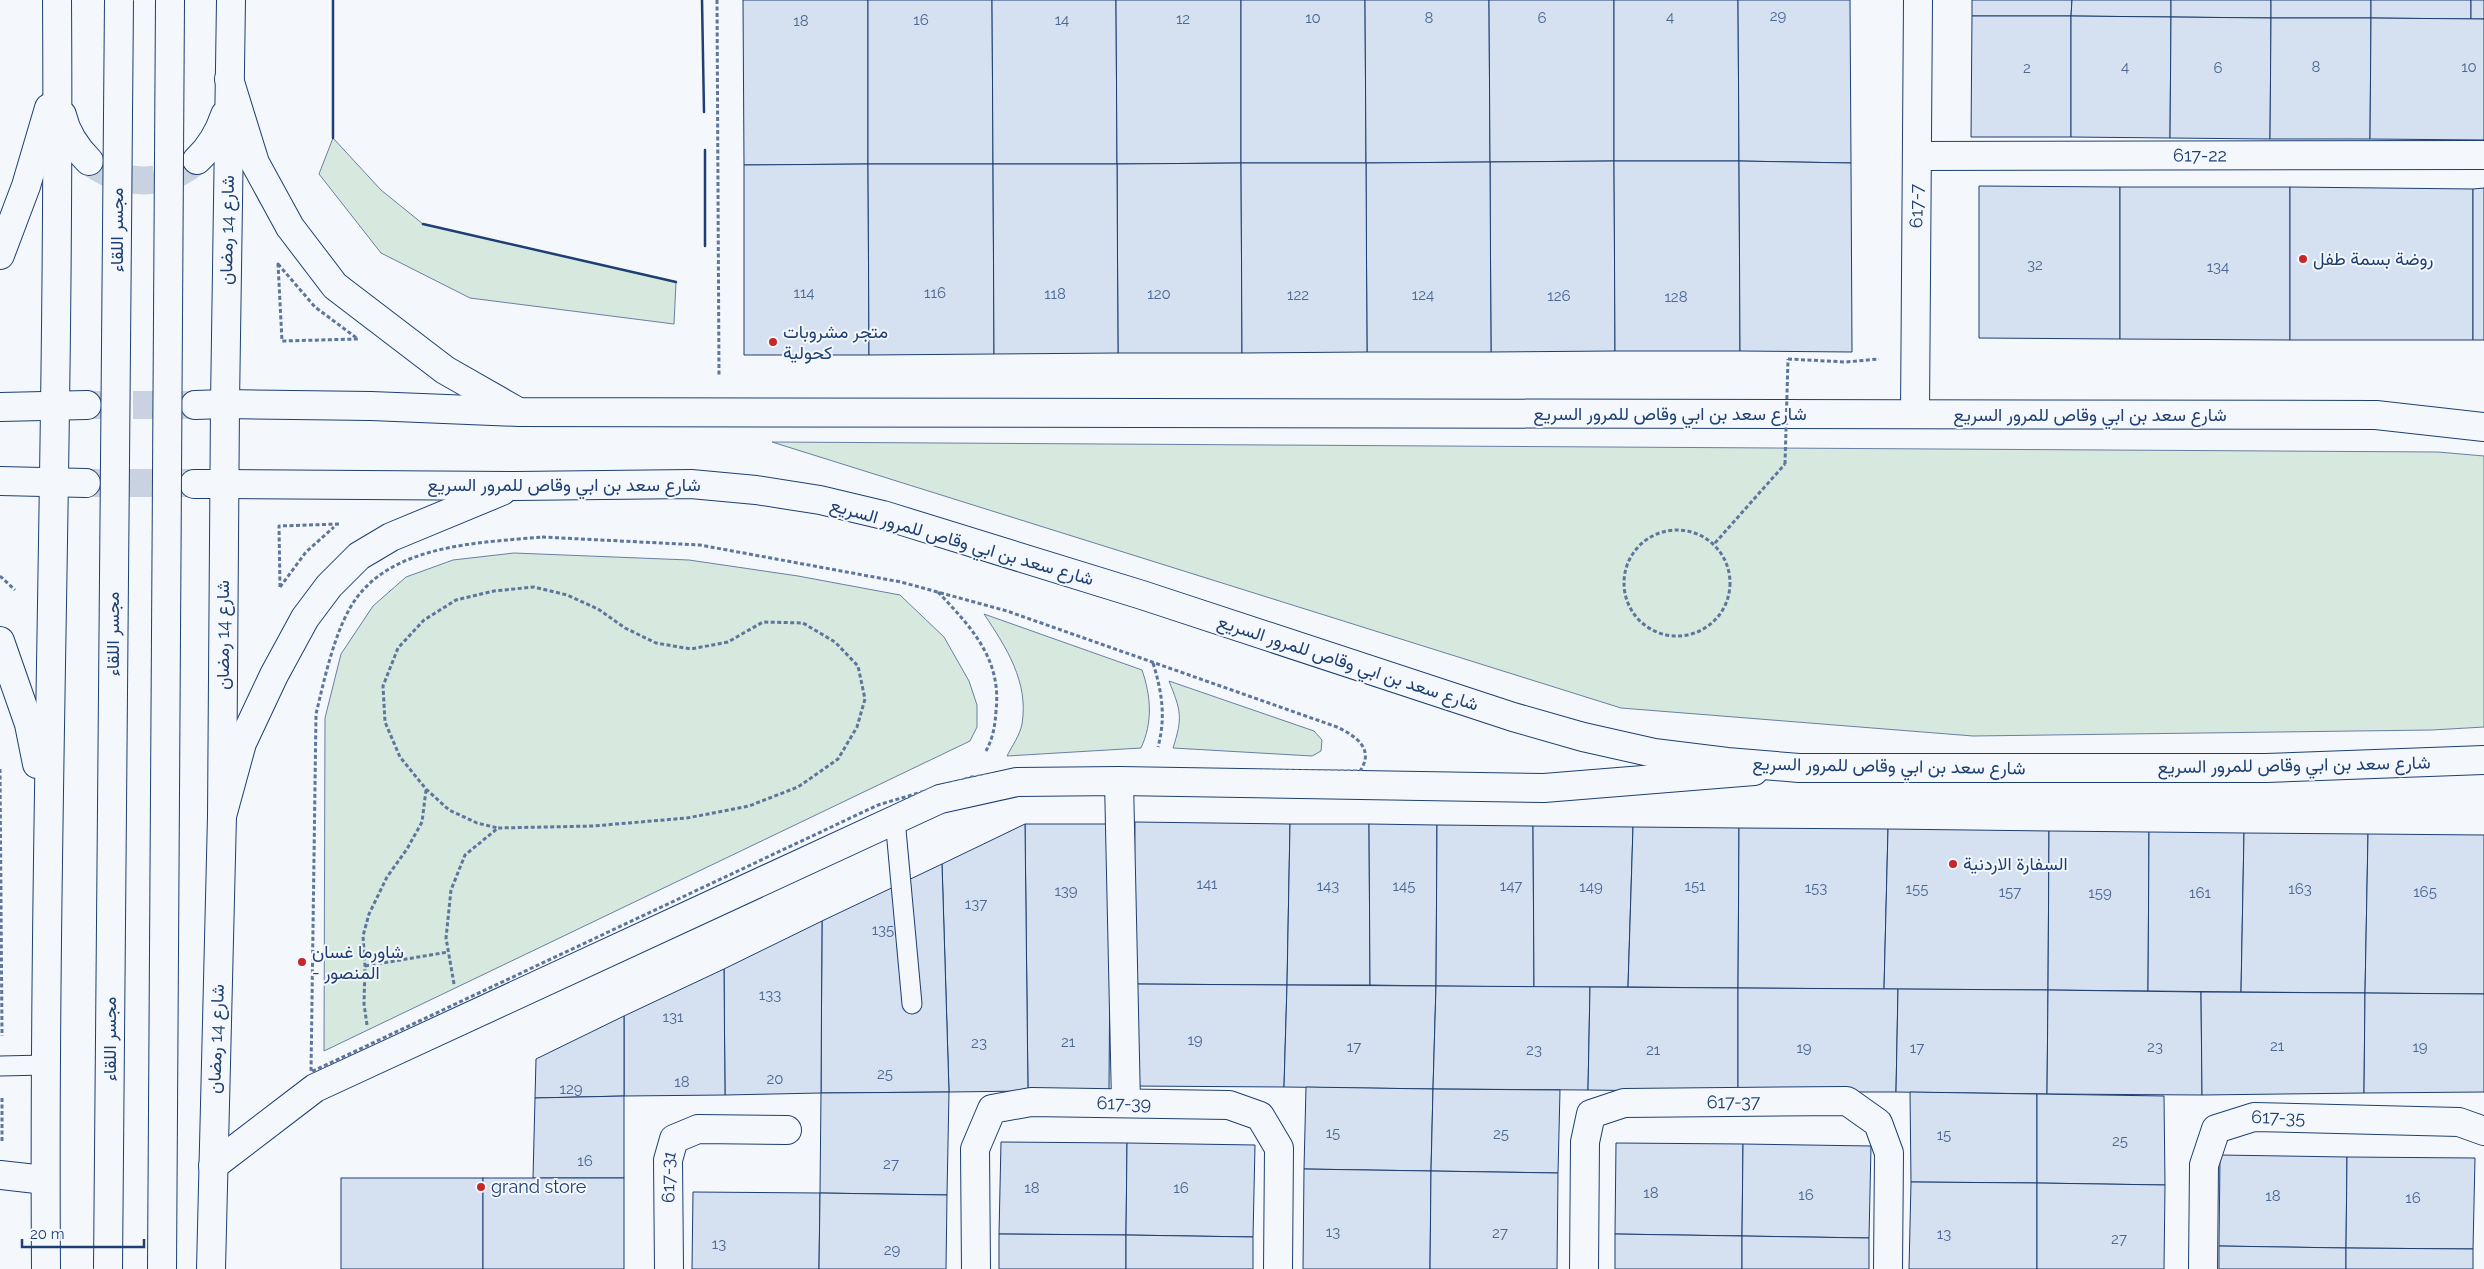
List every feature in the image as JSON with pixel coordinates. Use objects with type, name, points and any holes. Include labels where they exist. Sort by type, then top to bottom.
[{"type":"main road","points":[[46,1269],[47,813],[58,266],[57,0]]},
{"type":"main road","name":"مجسر اللقاء","points":[[108,1269],[119,0]]},
{"type":"main road","points":[[162,1269],[170,0]]},
{"type":"main road","name":"شارع 14 رمضان","points":[[210,1269],[222,816],[224,484],[231,0]]},
{"type":"main road","name":"617-7","points":[[1915,414],[1918,0]]},
{"type":"main road","points":[[58,90],[64,125],[77,149],[89,161]]},
{"type":"main road","points":[[0,255],[26,186],[58,90]]},
{"type":"main road","points":[[197,160],[208,149],[221,128],[229,90]]},
{"type":"main road","points":[[229,90],[255,163],[290,227],[335,286],[445,370],[519,412]]},
{"type":"main road","name":"617-22","points":[[1918,156],[2484,156]]},
{"type":"main road","points":[[0,407],[87,405]]},
{"type":"main road","name":"شارع سعد بن ابي وقاص للمرور السريع","points":[[195,405],[371,406],[519,412],[2376,416],[2484,427]]},
{"type":"main road","points":[[2376,416],[2484,416]]},
{"type":"main road","points":[[0,481],[86,483]]},
{"type":"main road","name":"شارع سعد بن ابي وقاص للمرور السريع","points":[[194,484],[516,486],[691,484],[756,490],[820,500],[883,515],[1096,581],[1514,718],[1583,738],[1654,753],[1727,762],[1799,768],[2360,766],[2484,760]]},
{"type":"main road","points":[[222,816],[242,743],[274,675],[305,618],[328,586],[359,556],[391,537],[516,486]]},
{"type":"main road","points":[[0,641],[29,724],[47,813]]},
{"type":"main road","points":[[2360,766],[2484,773]]},
{"type":"main road","points":[[213,1166],[371,1047],[458,1006],[940,799],[1017,782],[1119,781],[1544,788],[1799,768]]},
{"type":"main road","points":[[1119,781],[1126,1103]]},
{"type":"main road","name":"617-37","points":[[1584,1269],[1585,1142],[1591,1114],[1624,1103],[1838,1101],[1848,1101],[1878,1123],[1889,1153],[1888,1269]]},
{"type":"main road","name":"617-39","points":[[976,1269],[975,1150],[992,1110],[1031,1102],[1229,1105],[1260,1116],[1279,1148],[1278,1269]]},
{"type":"main road","name":"617-35","points":[[2203,1269],[2204,1165],[2216,1128],[2254,1117],[2459,1122],[2484,1131]]},
{"type":"main road","name":"617-31","points":[[669,1269],[668,1160],[674,1139],[698,1129],[787,1130]]},
{"type":"main road","points":[[1,1175],[45,1180]]},
{"type":"lane","points":[[895,819],[912,1004]]},
{"type":"lane","points":[[1,1067],[46,1065]]},
{"type":"path","points":[[717,0],[719,412]]},
{"type":"path","points":[[278,264],[282,341],[339,340]]},
{"type":"path","points":[[1715,543],[1785,464],[1788,359],[1846,362],[1915,357]]},
{"type":"path","points":[[339,524],[320,538],[306,552],[280,586],[279,526],[339,524]]},
{"type":"path","points":[[1690,529],[1715,543],[1730,567],[1730,596],[1717,620],[1692,635],[1664,635],[1639,622],[1624,598],[1624,570],[1638,545],[1662,530],[1690,529]]},
{"type":"path","points":[[542,537],[700,545],[901,582],[937,592],[1007,611],[1337,727],[1356,736],[1365,752],[1366,763],[1360,771],[1026,770],[972,777],[878,805],[371,1047],[311,1072],[316,714],[326,674],[344,621],[350,607],[373,581],[410,559],[459,544],[542,537]]},
{"type":"path","points":[[0,576],[16,590],[15,581]]},
{"type":"path","points":[[534,586],[567,595],[598,609],[625,628],[656,644],[691,649],[728,642],[763,622],[803,623],[835,642],[858,666],[865,699],[857,727],[838,759],[798,787],[749,806],[687,818],[593,826],[498,828],[477,823],[449,810],[426,789],[400,757],[385,722],[383,686],[398,648],[424,620],[456,600],[494,591],[534,586]]},
{"type":"path","points":[[937,592],[965,620],[990,657],[998,691],[993,737],[985,753]]},
{"type":"path","points":[[1153,662],[1162,694],[1164,726],[1157,753]]},
{"type":"path","points":[[0,761],[1,1175]]},
{"type":"path","points":[[1152,770],[1155,761]]},
{"type":"path","points":[[972,777],[977,769]]},
{"type":"path","points":[[368,1028],[364,1004],[365,966],[363,936],[369,914],[387,877],[422,822],[426,789]]},
{"type":"path","points":[[454,986],[446,938],[451,890],[465,855],[498,828]]},
{"type":"path","points":[[365,966],[448,952]]},
{"type":"shaded area","points":[[333,138],[381,190],[423,224],[676,282],[674,324],[470,298],[381,253],[319,174]]},
{"type":"shaded area","points":[[772,442],[2438,452],[2484,456],[2484,727],[2432,730],[1973,736],[1621,708]]},
{"type":"shaded area","points":[[514,553],[689,560],[798,576],[900,595],[944,637],[969,681],[977,705],[977,727],[970,741],[324,1051],[325,718],[341,654],[373,606],[406,577],[453,560]]},
{"type":"shaded area","points":[[984,614],[1142,670],[1149,699],[1149,719],[1141,748],[1007,756],[1022,724],[1022,694],[1019,679],[1008,652]]},
{"type":"shaded area","points":[[1169,681],[1314,731],[1322,740],[1321,751],[1312,756],[1173,748],[1178,729],[1179,714]]},
{"type":"building","points":[[743,0],[868,0],[868,164],[744,165]]},
{"type":"building","points":[[868,0],[992,0],[993,164],[868,164]]},
{"type":"building","points":[[992,0],[1116,0],[1117,164],[993,164]]},
{"type":"building","points":[[1116,0],[1241,0],[1241,163],[1117,164]]},
{"type":"building","points":[[1241,0],[1365,0],[1366,163],[1241,163]]},
{"type":"building","points":[[1365,0],[1489,0],[1490,162],[1366,163]]},
{"type":"building","points":[[1489,0],[1614,0],[1614,161],[1490,162]]},
{"type":"building","points":[[1614,0],[1738,0],[1739,161],[1614,161]]},
{"type":"building","points":[[1738,0],[1850,0],[1851,163],[1739,161]]},
{"type":"building","points":[[1972,0],[2072,0],[2071,16],[1972,16]]},
{"type":"building","points":[[2072,0],[2171,0],[2171,17],[2071,16]]},
{"type":"building","points":[[2171,0],[2271,0],[2271,18],[2171,17]]},
{"type":"building","points":[[2271,0],[2371,0],[2371,18],[2271,18]]},
{"type":"building","points":[[2371,0],[2471,0],[2471,19],[2371,18]]},
{"type":"building","points":[[2471,0],[2484,0],[2484,19],[2471,19]]},
{"type":"building","points":[[1972,16],[2071,16],[2071,137],[1971,137]]},
{"type":"building","points":[[2071,16],[2171,17],[2170,138],[2071,137]]},
{"type":"building","points":[[2171,17],[2271,18],[2270,139],[2170,138]]},
{"type":"building","points":[[2271,18],[2371,18],[2370,139],[2270,139]]},
{"type":"building","points":[[2371,18],[2484,19],[2484,140],[2370,139]]},
{"type":"building","points":[[1614,161],[1615,351],[1491,352],[1490,162]]},
{"type":"building","points":[[1614,161],[1739,161],[1740,351],[1615,351]]},
{"type":"building","points":[[1739,161],[1851,163],[1852,352],[1740,351]]},
{"type":"building","points":[[1490,162],[1491,352],[1367,352],[1366,163]]},
{"type":"building","points":[[1241,163],[1242,353],[1118,353],[1117,164]]},
{"type":"building","points":[[1241,163],[1366,163],[1367,352],[1242,353]]},
{"type":"building","points":[[868,164],[869,355],[744,355],[744,165]]},
{"type":"building","points":[[868,164],[993,164],[994,354],[869,355]]},
{"type":"building","points":[[993,164],[1117,164],[1118,353],[994,354]]},
{"type":"building","points":[[1979,186],[2120,187],[2120,339],[1979,338]]},
{"type":"building","points":[[2120,187],[2290,187],[2290,340],[2120,339]]},
{"type":"building","points":[[2290,187],[2473,189],[2473,340],[2290,340]]},
{"type":"building","points":[[2484,188],[2484,340],[2473,340],[2473,189]]},
{"type":"building","points":[[1135,822],[1290,824],[1287,985],[1133,984]]},
{"type":"building","points":[[1025,824],[1111,824],[1109,1090],[1028,1091]]},
{"type":"building","points":[[1025,824],[1028,1091],[949,1092],[942,864]]},
{"type":"building","points":[[1290,824],[1369,824],[1370,985],[1287,985]]},
{"type":"building","points":[[1369,824],[1437,825],[1436,986],[1370,985]]},
{"type":"building","points":[[1437,825],[1533,826],[1534,987],[1436,986]]},
{"type":"building","points":[[1533,826],[1633,827],[1628,987],[1534,987]]},
{"type":"building","points":[[1633,827],[1739,828],[1738,988],[1628,987]]},
{"type":"building","points":[[1739,828],[1888,829],[1884,989],[1738,988]]},
{"type":"building","points":[[1888,829],[2049,831],[2048,990],[1884,989]]},
{"type":"building","points":[[2049,831],[2149,832],[2148,991],[2048,990]]},
{"type":"building","points":[[2149,832],[2244,833],[2241,992],[2148,991]]},
{"type":"building","points":[[2244,833],[2368,834],[2365,993],[2241,992]]},
{"type":"building","points":[[2368,834],[2484,835],[2484,994],[2365,993]]},
{"type":"building","points":[[942,864],[949,1092],[821,1093],[822,921]]},
{"type":"building","points":[[822,921],[821,1093],[725,1095],[724,969]]},
{"type":"building","points":[[724,969],[725,1095],[624,1096],[624,1016]]},
{"type":"building","points":[[1133,984],[1287,985],[1284,1087],[1132,1086]]},
{"type":"building","points":[[1287,985],[1436,986],[1433,1089],[1284,1087]]},
{"type":"building","points":[[1436,986],[1590,987],[1588,1090],[1433,1089]]},
{"type":"building","points":[[1590,987],[1738,988],[1738,1092],[1588,1090]]},
{"type":"building","points":[[1738,988],[1898,989],[1896,1092],[1738,1092]]},
{"type":"building","points":[[1898,989],[2048,990],[2047,1094],[1896,1092]]},
{"type":"building","points":[[2048,990],[2201,992],[2202,1095],[2047,1094]]},
{"type":"building","points":[[2201,992],[2365,993],[2364,1093],[2202,1095]]},
{"type":"building","points":[[2365,993],[2484,994],[2484,1092],[2364,1093]]},
{"type":"building","points":[[624,1016],[624,1096],[535,1098],[536,1059]]},
{"type":"building","points":[[1306,1087],[1433,1089],[1431,1171],[1304,1169]]},
{"type":"building","points":[[1433,1089],[1560,1090],[1558,1173],[1431,1171]]},
{"type":"building","points":[[949,1092],[947,1195],[820,1193],[821,1093]]},
{"type":"building","points":[[1910,1092],[2037,1094],[2037,1183],[1911,1182]]},
{"type":"building","points":[[2037,1094],[2164,1096],[2165,1185],[2037,1183]]},
{"type":"building","points":[[624,1096],[624,1178],[533,1178],[535,1098]]},
{"type":"building","points":[[1001,1142],[1127,1143],[1126,1235],[999,1234]]},
{"type":"building","points":[[1127,1143],[1255,1145],[1253,1237],[1126,1235]]},
{"type":"building","points":[[1616,1143],[1743,1144],[1742,1236],[1615,1234]]},
{"type":"building","points":[[1743,1144],[1871,1146],[1869,1238],[1742,1236]]},
{"type":"building","points":[[2220,1155],[2347,1157],[2346,1248],[2219,1246]]},
{"type":"building","points":[[2347,1157],[2475,1158],[2473,1249],[2346,1248]]},
{"type":"building","points":[[1304,1169],[1431,1171],[1430,1269],[1303,1269]]},
{"type":"building","points":[[1431,1171],[1558,1173],[1557,1269],[1430,1269]]},
{"type":"building","points":[[341,1178],[483,1178],[483,1269],[341,1269]]},
{"type":"building","points":[[483,1178],[624,1178],[624,1269],[483,1269]]},
{"type":"building","points":[[1911,1182],[2037,1183],[2037,1269],[1909,1269]]},
{"type":"building","points":[[2037,1183],[2165,1185],[2164,1269],[2037,1269]]},
{"type":"building","points":[[693,1192],[820,1193],[819,1269],[692,1269]]},
{"type":"building","points":[[820,1193],[947,1195],[946,1269],[819,1269]]},
{"type":"building","points":[[999,1234],[1126,1235],[1126,1269],[999,1269]]},
{"type":"building","points":[[1615,1234],[1742,1236],[1742,1269],[1615,1269]]},
{"type":"building","points":[[1126,1235],[1253,1237],[1253,1269],[1126,1269]]},
{"type":"building","points":[[1742,1236],[1869,1238],[1869,1269],[1742,1269]]},
{"type":"building","points":[[2219,1246],[2346,1248],[2346,1269],[2219,1269]]},
{"type":"building","points":[[2346,1248],[2473,1249],[2473,1269],[2346,1269]]},
{"type":"tunnel","points":[[89,161],[115,175],[143,180],[158,179],[172,175],[185,169],[197,160]]},
{"type":"tunnel","points":[[91,405],[191,405]]},
{"type":"tunnel","points":[[86,483],[189,483]]},
{"type":"wall","points":[[333,0],[333,138]]},
{"type":"wall","points":[[702,0],[704,112]]},
{"type":"wall","points":[[705,150],[705,246]]},
{"type":"wall","points":[[423,224],[676,282]]},
{"type":"place","name":"روضة بسمة طفل","points":[[2303,259]]},
{"type":"place","name":"متجر مشروبات كحولية","points":[[773,342]]},
{"type":"place","name":"السفارة الاردنية","points":[[1953,864]]},
{"type":"place","name":"شاورما غسان - المنصور","points":[[302,962]]},
{"type":"place","name":"grand store","points":[[481,1187]]}]
